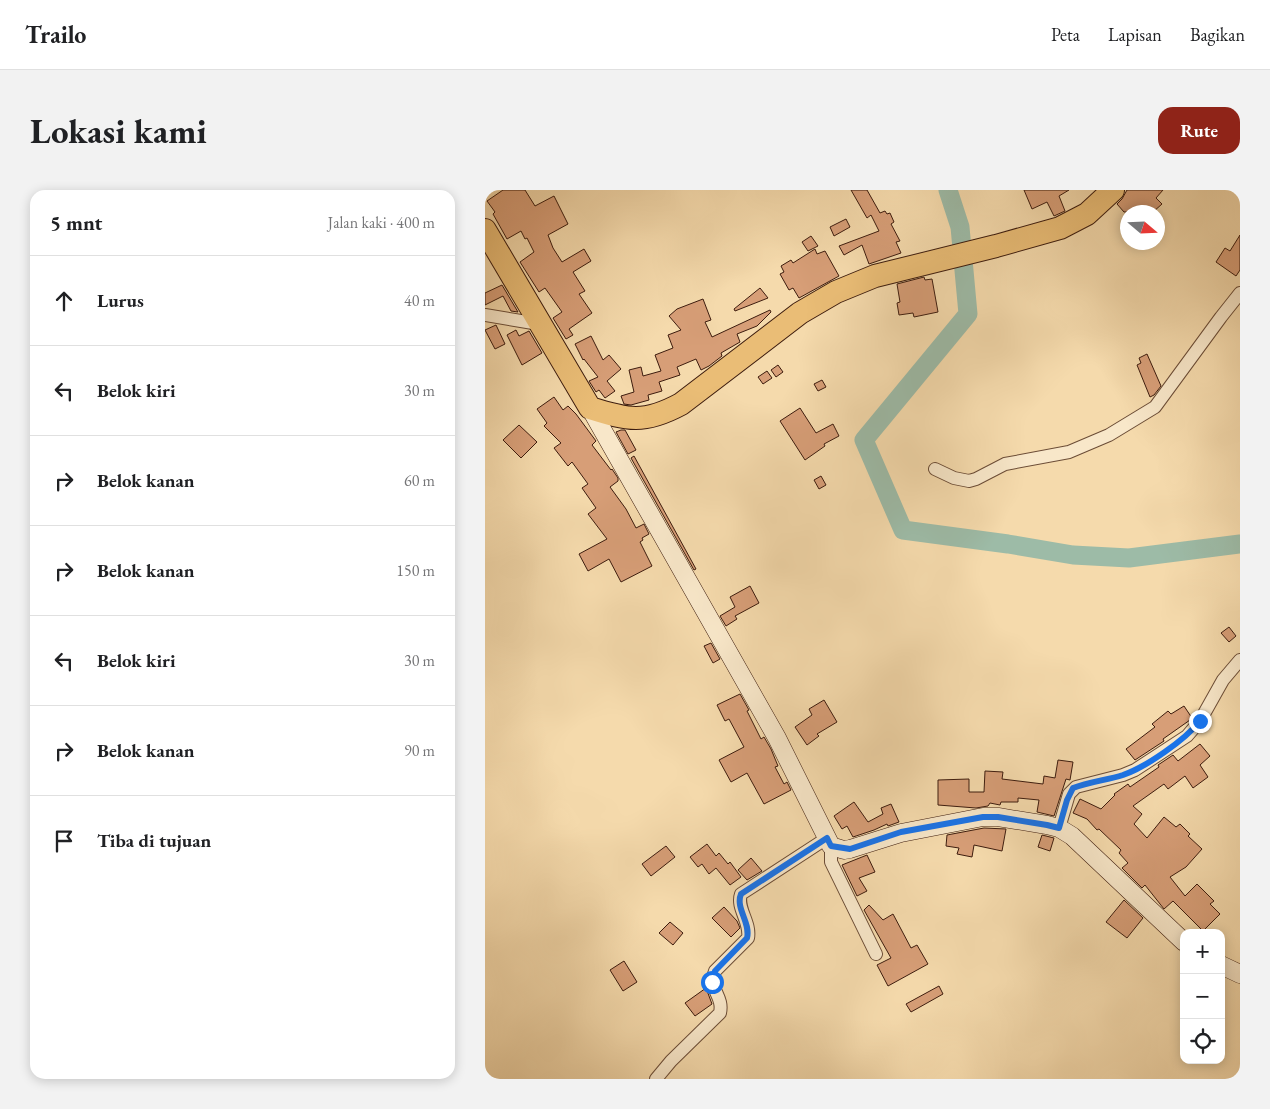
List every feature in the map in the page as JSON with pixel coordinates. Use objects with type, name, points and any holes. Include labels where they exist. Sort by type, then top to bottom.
[{"type":"highway","points":[[485,230],[590,408],[630,419],[646,418],[663,414],[681,404],[800,313],[855,283],[875,276],[1060,228],[1087,214],[1113,190]]},
{"type":"street","points":[[935,469],[954,478],[969,481],[1005,464],[1069,452],[1109,435],[1155,407],[1240,293]]},
{"type":"street","points":[[485,314],[539,324]]},
{"type":"street","points":[[590,408],[777,738],[829,842],[831,862],[876,954]]},
{"type":"street","points":[[1059,828],[1071,791],[1076,787],[1135,770],[1187,736],[1200,721],[1223,680],[1240,660]]},
{"type":"street","points":[[656,1079],[671,1061],[720,1013],[722,1006],[712,985],[712,977],[715,971],[747,938],[749,932],[740,902],[741,894],[829,842],[850,849],[901,832],[983,817],[998,817],[1059,828],[1072,836],[1180,938]]},
{"type":"street","points":[[1225,967],[1240,974]]},
{"type":"building","points":[[503,190],[525,190],[535,206],[554,196],[568,224],[548,235],[553,248],[562,262],[584,249],[591,261],[573,272],[585,291],[579,294],[592,313],[569,329],[573,335],[566,339],[553,318],[562,312],[545,288],[539,292],[520,262],[534,252],[527,238],[525,239],[521,231],[507,239],[493,214],[495,212],[487,201]]},
{"type":"building","points":[[851,190],[867,190],[880,213],[885,211],[887,214],[890,213],[894,222],[891,224],[900,241],[896,242],[901,253],[869,264],[862,245],[844,255],[839,246],[879,231],[871,215],[867,218]]},
{"type":"building","points":[[1024,190],[1069,190],[1059,196],[1065,211],[1054,216],[1047,202],[1032,209]]},
{"type":"building","points":[[1127,190],[1163,190],[1156,198],[1161,205],[1120,205],[1120,207],[1117,204]]},
{"type":"building","points":[[846,219],[850,227],[834,236],[830,227]]},
{"type":"building","points":[[1240,235],[1240,270],[1236,276],[1216,262],[1225,248],[1230,251]]},
{"type":"building","points":[[811,236],[818,246],[808,251],[802,242]]},
{"type":"building","points":[[815,249],[817,254],[825,251],[839,276],[799,298],[793,288],[789,290],[780,274],[784,272],[781,266],[791,260],[793,263]]},
{"type":"building","points":[[924,277],[925,280],[932,279],[938,312],[914,317],[913,313],[899,315],[897,303],[900,302],[897,284]]},
{"type":"building","points":[[502,285],[518,312],[511,311],[503,296],[485,305],[485,293]]},
{"type":"building","points":[[760,288],[768,298],[735,311],[734,309]]},
{"type":"building","points":[[703,299],[711,320],[705,322],[712,337],[770,310],[771,312],[757,326],[737,334],[740,342],[721,353],[722,356],[709,366],[701,370],[696,359],[677,367],[680,375],[659,382],[662,391],[648,395],[649,400],[631,405],[624,404],[621,396],[634,392],[629,370],[641,367],[643,376],[661,371],[655,355],[673,348],[668,335],[681,330],[669,316],[677,309]]},
{"type":"building","points":[[496,325],[505,344],[495,349],[485,330]]},
{"type":"building","points":[[516,330],[519,336],[529,331],[542,353],[522,365],[507,335]]},
{"type":"building","points":[[591,336],[603,360],[609,355],[621,369],[607,381],[615,391],[605,398],[599,390],[596,392],[589,381],[598,377],[583,360],[575,344]]},
{"type":"building","points":[[1147,354],[1161,386],[1150,397],[1137,365],[1141,363],[1139,358]]},
{"type":"building","points":[[778,365],[783,372],[776,377],[771,370]]},
{"type":"building","points":[[767,371],[772,378],[763,384],[758,377]]},
{"type":"building","points":[[822,380],[826,387],[818,391],[814,384]]},
{"type":"building","points":[[554,397],[563,410],[568,406],[576,414],[596,441],[592,445],[618,478],[618,481],[610,487],[626,509],[636,528],[644,524],[649,534],[642,538],[643,540],[640,542],[652,566],[621,582],[609,559],[588,571],[579,554],[607,539],[588,514],[596,508],[582,488],[588,484],[572,462],[568,466],[554,448],[561,443],[544,426],[547,423],[537,409]]},
{"type":"building","points":[[800,408],[816,433],[833,424],[839,436],[824,444],[825,446],[805,460],[780,421]]},
{"type":"building","points":[[519,425],[537,442],[521,458],[503,440]]},
{"type":"building","points":[[625,430],[636,450],[628,454],[616,432]]},
{"type":"building","points":[[634,456],[696,569],[694,570],[631,458]]},
{"type":"building","points":[[821,476],[826,485],[819,489],[814,480]]},
{"type":"building","points":[[750,586],[759,603],[735,616],[737,619],[726,626],[720,616],[735,607],[730,597]]},
{"type":"building","points":[[1229,627],[1236,636],[1229,642],[1221,633]]},
{"type":"building","points":[[711,643],[720,659],[713,663],[704,646]]},
{"type":"building","points":[[740,694],[761,739],[764,737],[771,749],[778,766],[775,767],[784,784],[787,782],[791,790],[764,804],[747,773],[731,782],[719,760],[744,747],[729,719],[725,721],[717,705]]},
{"type":"building","points":[[824,700],[837,722],[817,734],[819,736],[807,745],[795,727],[812,715],[809,709]]},
{"type":"building","points":[[1184,706],[1192,718],[1163,739],[1164,741],[1135,760],[1126,749],[1155,727],[1152,724],[1168,711],[1171,714]]},
{"type":"building","points":[[1200,744],[1210,756],[1200,765],[1208,777],[1193,788],[1185,776],[1168,789],[1164,784],[1133,806],[1142,814],[1134,824],[1147,838],[1164,817],[1176,827],[1180,824],[1190,834],[1188,836],[1202,849],[1186,867],[1170,877],[1185,896],[1197,884],[1214,901],[1210,904],[1220,914],[1205,929],[1201,929],[1173,901],[1164,909],[1145,885],[1142,888],[1122,868],[1128,863],[1119,853],[1121,850],[1087,819],[1073,813],[1080,799],[1101,809],[1114,794],[1128,784],[1130,787],[1173,755],[1178,761]]},
{"type":"building","points":[[1058,760],[1073,762],[1070,780],[1066,779],[1054,816],[1037,812],[1039,800],[1018,798],[1018,802],[1001,802],[1000,805],[990,803],[988,806],[976,808],[938,805],[938,780],[969,779],[969,792],[984,792],[985,771],[1003,772],[1002,779],[1043,784],[1044,776],[1055,778]]},
{"type":"building","points":[[854,802],[868,822],[883,814],[881,808],[891,804],[899,822],[888,826],[887,824],[853,837],[847,826],[842,829],[834,816]]},
{"type":"building","points":[[984,828],[1006,829],[1002,851],[974,845],[972,857],[957,854],[959,848],[946,846],[947,835]]},
{"type":"building","points":[[1042,835],[1054,838],[1050,851],[1038,847]]},
{"type":"building","points":[[707,844],[716,856],[719,853],[728,864],[730,862],[741,877],[730,885],[716,868],[709,874],[702,864],[698,867],[690,857]]},
{"type":"building","points":[[666,846],[675,857],[651,876],[642,864]]},
{"type":"building","points":[[867,855],[875,872],[859,878],[867,891],[857,896],[842,865]]},
{"type":"building","points":[[751,858],[762,871],[747,880],[738,870]]},
{"type":"building","points":[[1124,900],[1143,918],[1127,938],[1106,922]]},
{"type":"building","points":[[869,905],[883,920],[893,914],[911,948],[917,945],[928,964],[888,986],[877,965],[891,958],[864,910]]},
{"type":"building","points":[[724,907],[737,921],[740,928],[731,937],[712,918]]},
{"type":"building","points":[[670,922],[683,933],[673,945],[659,933]]},
{"type":"building","points":[[624,961],[637,982],[623,991],[610,970]]},
{"type":"building","points":[[939,986],[943,994],[911,1012],[906,1004]]},
{"type":"building","points":[[706,988],[712,1004],[695,1016],[685,1003]]},
{"type":"waterway","points":[[948,190],[960,227],[968,314],[864,440],[903,530],[1073,555],[1129,558],[1240,544]]},
{"type":"route","points":[[712,982],[715,971],[747,938],[749,932],[739,898],[741,894],[827,838],[831,846],[844,850],[901,832],[983,817],[998,817],[1059,828],[1067,800],[1073,788],[1135,770],[1187,736],[1200,721]]}]
